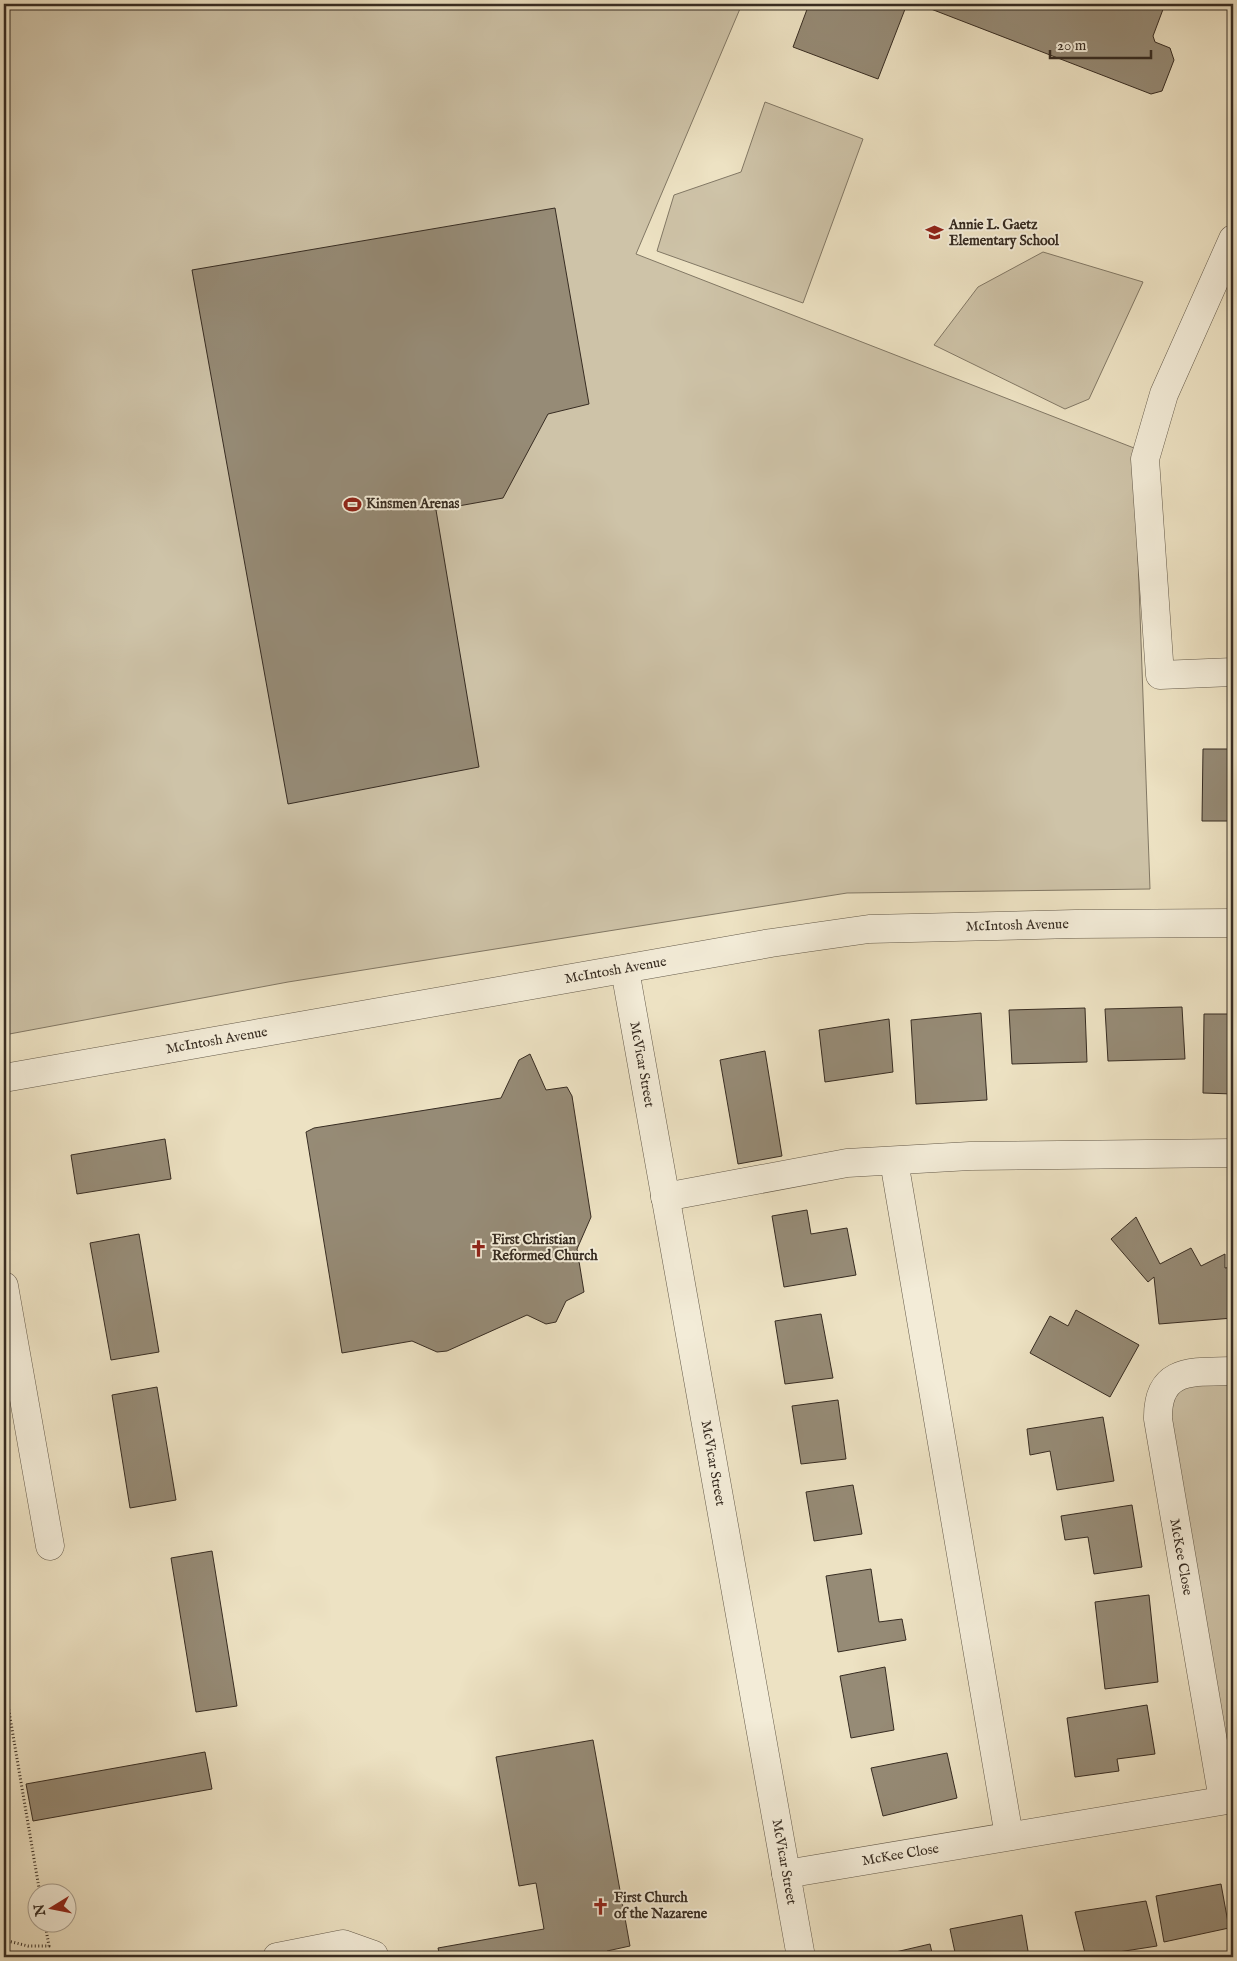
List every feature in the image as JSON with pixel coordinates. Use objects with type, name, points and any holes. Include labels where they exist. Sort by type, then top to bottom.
[{"type":"street","points":[[1233,239],[1164,394],[1146,459],[1160,675],[1233,672]]},
{"type":"street","name":"McIntosh Avenue","points":[[4,1078],[771,943],[869,929],[1075,924],[1233,923]]},
{"type":"street","name":"McVicar Street","points":[[625,970],[801,1957]]},
{"type":"street","points":[[665,1197],[847,1163],[970,1156],[1233,1153]]},
{"type":"street","points":[[894,1161],[1009,1836]]},
{"type":"street","points":[[4,1286],[50,1546]]},
{"type":"street","name":"McKee Close","points":[[786,1874],[1228,1800],[1157,1405],[1160,1393],[1168,1382],[1182,1374],[1233,1371]]},
{"type":"street","points":[[277,1957],[343,1944],[374,1955],[374,1957]]},
{"type":"path","points":[[4,1682],[38,1884]]},
{"type":"path","points":[[4,1940],[28,1946],[49,1946],[47,1934]]},
{"type":"shaded area","points":[[4,4],[742,4],[636,254],[1134,448],[1150,889],[847,893],[288,982],[4,1035]]},
{"type":"shaded area","points":[[765,102],[863,139],[803,303],[657,251],[674,195],[741,172]]},
{"type":"shaded area","points":[[1043,252],[1143,282],[1089,399],[1065,409],[934,345],[978,287]]},
{"type":"shaded area","points":[[1233,1371],[1233,1799],[1158,1419],[1168,1382]]},
{"type":"building","points":[[809,4],[907,4],[878,79],[793,47]]},
{"type":"building","points":[[918,4],[1165,4],[1153,36],[1155,42],[1170,48],[1174,60],[1162,91],[1151,94]]},
{"type":"building","name":"Kinsmen Arenas","points":[[555,208],[589,404],[548,414],[503,498],[436,510],[479,767],[288,804],[192,270]]},
{"type":"building","points":[[1203,749],[1233,749],[1233,821],[1202,821]]},
{"type":"building","points":[[1182,1007],[1185,1059],[1108,1061],[1105,1009]]},
{"type":"building","points":[[1085,1008],[1087,1062],[1012,1064],[1009,1010]]},
{"type":"building","points":[[981,1013],[987,1100],[916,1104],[911,1020]]},
{"type":"building","points":[[1204,1014],[1233,1014],[1233,1094],[1203,1093]]},
{"type":"building","points":[[889,1019],[893,1072],[825,1082],[819,1030]]},
{"type":"building","points":[[765,1051],[782,1156],[738,1164],[720,1060]]},
{"type":"building","points":[[530,1054],[546,1090],[567,1087],[572,1096],[591,1217],[577,1249],[584,1292],[566,1301],[556,1322],[546,1324],[527,1315],[447,1351],[437,1352],[412,1341],[342,1353],[306,1132],[314,1128],[501,1098],[519,1060]]},
{"type":"building","points":[[165,1139],[171,1179],[77,1194],[71,1155]]},
{"type":"building","points":[[807,1210],[811,1234],[847,1228],[856,1275],[784,1287],[772,1216]]},
{"type":"building","points":[[1136,1217],[1160,1264],[1191,1248],[1201,1266],[1225,1254],[1225,1268],[1233,1267],[1233,1318],[1159,1324],[1154,1277],[1148,1282],[1111,1239]]},
{"type":"building","points":[[139,1234],[159,1352],[111,1360],[90,1243]]},
{"type":"building","points":[[1076,1310],[1139,1345],[1110,1397],[1030,1353],[1050,1316],[1068,1326]]},
{"type":"building","points":[[821,1314],[833,1378],[785,1384],[775,1321]]},
{"type":"building","points":[[157,1387],[176,1500],[130,1508],[112,1395]]},
{"type":"building","points":[[838,1400],[846,1459],[801,1464],[792,1406]]},
{"type":"building","points":[[1103,1417],[1114,1481],[1057,1490],[1050,1451],[1030,1455],[1027,1429]]},
{"type":"building","points":[[853,1485],[862,1534],[814,1541],[806,1492]]},
{"type":"building","points":[[1132,1505],[1142,1567],[1094,1574],[1088,1537],[1065,1540],[1061,1516]]},
{"type":"building","points":[[212,1551],[237,1706],[196,1712],[171,1558]]},
{"type":"building","points":[[871,1569],[879,1622],[902,1619],[906,1640],[838,1652],[826,1576]]},
{"type":"building","points":[[1149,1595],[1158,1682],[1105,1689],[1095,1602]]},
{"type":"building","points":[[885,1667],[894,1730],[851,1738],[840,1676]]},
{"type":"building","points":[[1147,1705],[1155,1754],[1117,1759],[1119,1771],[1075,1777],[1067,1718]]},
{"type":"building","points":[[593,1740],[630,1946],[607,1951],[608,1957],[440,1957],[438,1948],[544,1929],[536,1883],[519,1886],[496,1757]]},
{"type":"building","points":[[205,1752],[212,1789],[33,1821],[26,1784]]},
{"type":"building","points":[[947,1753],[957,1798],[883,1816],[871,1768]]},
{"type":"building","points":[[1221,1884],[1229,1928],[1164,1942],[1156,1896]]},
{"type":"building","points":[[1146,1901],[1157,1946],[1086,1957],[1075,1912]]},
{"type":"building","points":[[1022,1915],[1029,1957],[956,1957],[950,1929]]},
{"type":"building","points":[[930,1944],[933,1957],[888,1957],[887,1954]]},
{"type":"place","name":"Annie L. Gaetz Elementary School","points":[[935,233]]},
{"type":"place","name":"Kinsmen Arenas","points":[[352,504]]},
{"type":"place","name":"First Christian Reformed Church","points":[[478,1248]]},
{"type":"place","name":"First Church of the Nazarene","points":[[600,1906]]}]
